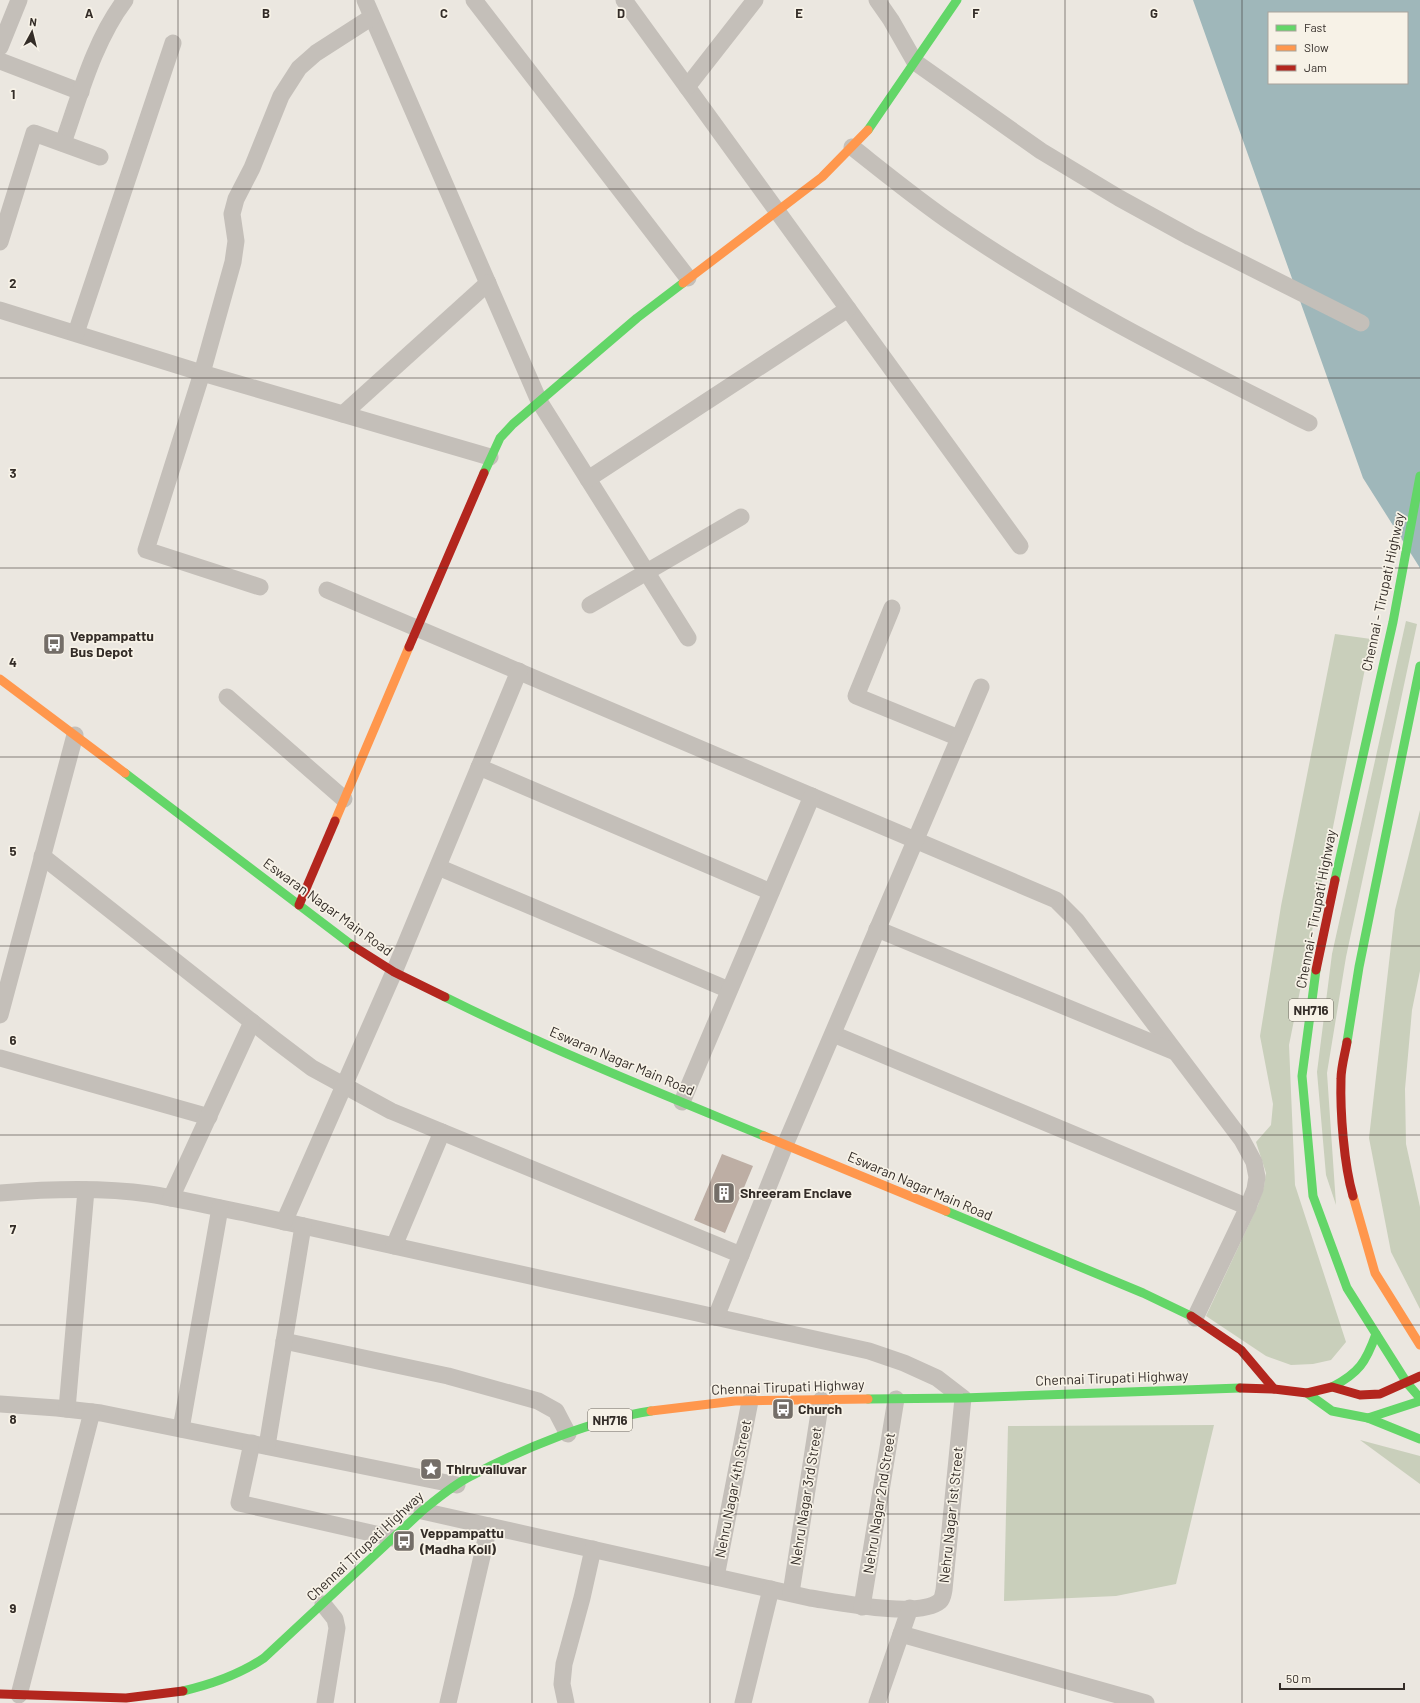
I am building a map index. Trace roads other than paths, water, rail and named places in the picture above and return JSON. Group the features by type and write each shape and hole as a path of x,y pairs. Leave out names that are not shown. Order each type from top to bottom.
{"main road":[{"path":"299,905 416,628 490,457 500,438 539,401 637,318 822,177 869,128 957,0"},
{"name":"Chennai - Tirupati Highway","path":"1420,476 1393,622 1318,960 1302,1076 1314,1196 1347,1288 1407,1383 1420,1399"},
{"name":"NH716","path":"1420,666 1359,967 1341,1078 1343,1124 1349,1183 1375,1273 1420,1346"},
{"name":"Eswaran Nagar Main Road","path":"0,679 349,943 394,972 484,1017 682,1102 1143,1293 1195,1318 1241,1350 1274,1389"},
{"path":"1306,1393 1332,1387 1351,1378 1367,1360 1376,1334"},
{"path":"1332,1387 1360,1395 1380,1394 1420,1376"},
{"name":"Chennai Tirupati Highway","path":"0,1694 85,1698 126,1698 175,1693 214,1684 245,1671 264,1658 422,1511 471,1476 568,1434 613,1419 652,1410 714,1403 750,1401 964,1398 1191,1388 1274,1389 1306,1393"},
{"path":"1306,1393 1332,1411 1368,1418 1420,1439"},
{"path":"1368,1418 1386,1413 1420,1399"}],"street":[{"path":"0,47 19,0"},
{"path":"63,143 81,92 107,30 125,0"},
{"path":"365,0 539,401 688,638"},
{"path":"474,0 688,278"},
{"path":"624,0 1020,546"},
{"path":"687,87 756,0"},
{"path":"877,0 891,20 914,62 1041,151 1119,198 1190,238 1361,323"},
{"path":"260,587 146,550 202,373 236,247 232,214 234,206 252,168 280,96 299,68 316,53 372,16"},
{"path":"76,333 173,43"},
{"path":"0,61 81,92"},
{"path":"0,242 34,133 100,157"},
{"path":"852,147 915,197 998,253 1158,347 1310,423"},
{"path":"343,414 488,283"},
{"path":"588,479 848,309"},
{"path":"0,310 202,373 490,457"},
{"path":"590,605 741,517"},
{"path":"327,590 1056,900 1077,921 1242,1140 1254,1162 1257,1178 1248,1207 1195,1318"},
{"path":"892,608 856,696 959,738"},
{"path":"284,1222 394,972 519,671"},
{"path":"716,1317 785,1145 981,687"},
{"path":"227,697 344,799"},
{"path":"0,1015 75,735"},
{"path":"480,767 771,892"},
{"path":"682,1102 812,796"},
{"path":"42,856 312,1068 344,1087 391,1111 741,1255"},
{"path":"438,867 729,990"},
{"path":"877,929 1176,1053"},
{"path":"171,1198 252,1022"},
{"path":"833,1034 1248,1207"},
{"path":"0,1058 209,1117"},
{"path":"394,1246 442,1132"},
{"path":"67,1409 86,1190"},
{"path":"0,1193 86,1190 120,1191 171,1198 220,1208 869,1351 904,1363 937,1378 964,1398"},
{"path":"181,1429 220,1208"},
{"path":"302,1226 284,1341 260,1444 239,1503 393,1538"},
{"path":"284,1341 448,1376 538,1401 556,1411 568,1434"},
{"name":"Nehru Nagar 1st Street","path":"422,1511 771,1589 862,1607 910,1608 935,1604 941,1600 944,1590 964,1398"},
{"name":"Nehru Nagar 2nd Street","path":"862,1607 896,1399"},
{"name":"Nehru Nagar 3rd Street","path":"791,1593 821,1400"},
{"name":"Nehru Nagar 4th Street","path":"716,1577 750,1401"},
{"path":"0,1404 92,1412 260,1444 457,1485"},
{"path":"20,1695 92,1412"},
{"path":"448,1703 489,1526"},
{"path":"568,1702 562,1684 564,1664 582,1598 593,1549"},
{"path":"743,1703 771,1589"},
{"path":"323,1604 335,1619 337,1628 324,1703"},
{"path":"877,1703 910,1608"},
{"path":"901,1634 1146,1703"}],"water":[{"path":"1193,0 1420,0 1420,568 1363,478"}],"place":[{"name":"Veppampattu Bus Depot","path":"54,644"},
{"name":"Shreeram Enclave","path":"724,1193"},
{"name":"Church","path":"783,1409"},
{"name":"Thiruvalluvar","path":"431,1469"},
{"name":"Veppampattu (Madha Koil)","path":"404,1541"}]}
